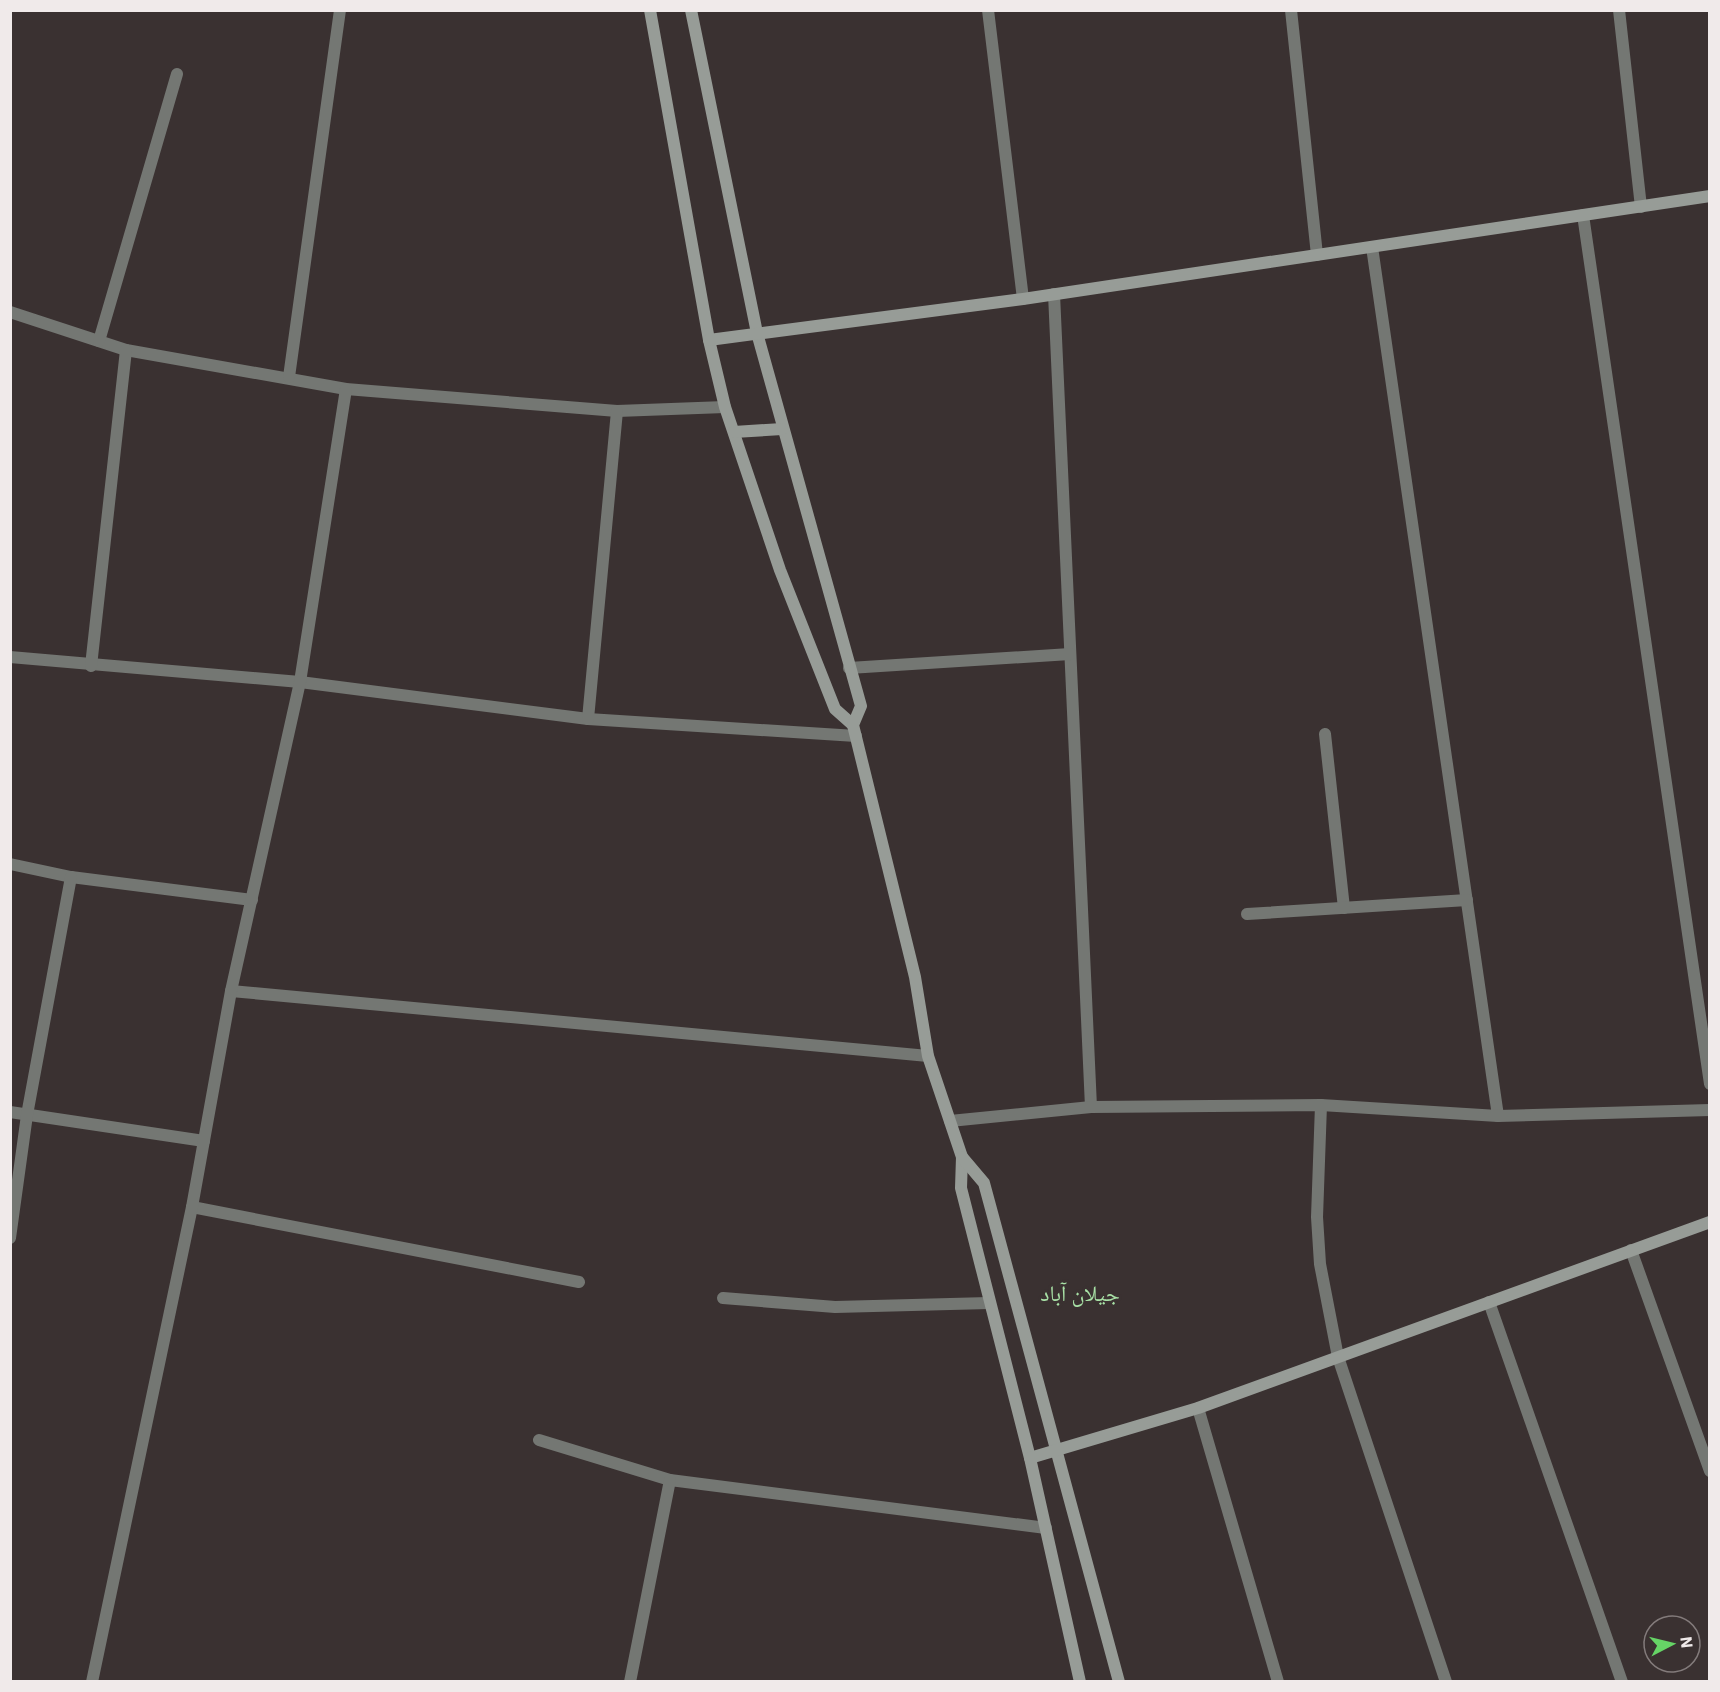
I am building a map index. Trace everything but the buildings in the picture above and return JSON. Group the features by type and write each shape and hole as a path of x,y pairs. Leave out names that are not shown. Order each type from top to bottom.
{"street":[{"path":"289,376 340,10"},
{"path":"650,10 709,340 724,407 780,570 835,709 855,731"},
{"path":"691,10 757,333 861,706 855,731 915,977 928,1056 962,1157 961,1188 1030,1458 1080,1682"},
{"path":"988,10 1023,299"},
{"path":"1291,10 1317,255"},
{"path":"1619,10 1641,207"},
{"path":"99,341 177,74"},
{"path":"709,340 1023,299 1710,196"},
{"path":"1583,215 1710,1084"},
{"path":"1372,247 1498,1116"},
{"path":"1054,294 1091,1107"},
{"path":"10,312 126,350 289,376 346,388 617,411 724,407"},
{"path":"92,666 126,350"},
{"path":"92,1682 192,1207 231,991 300,682 346,388"},
{"path":"588,719 617,411"},
{"path":"734,432 782,429"},
{"path":"849,668 1070,654"},
{"path":"10,657 92,666 300,682 588,719 855,731"},
{"path":"1325,734 1344,908"},
{"path":"10,864 71,878 252,900"},
{"path":"10,1238 27,1115 71,878"},
{"path":"1247,914 1467,900"},
{"path":"231,991 928,1056"},
{"path":"1321,1105 1317,1229 1320,1264 1338,1357 1446,1682"},
{"path":"950,1121 1091,1107 1321,1105 1498,1116 1710,1110"},
{"path":"10,1112 204,1141"},
{"path":"962,1157 984,1183 1059,1450 1119,1682"},
{"path":"192,1207 579,1281"},
{"path":"1030,1458 1198,1408 1710,1222"},
{"path":"1632,1250 1710,1471"},
{"path":"723,1298 835,1307 989,1303"},
{"path":"1489,1302 1622,1682"},
{"path":"1198,1408 1278,1682"},
{"path":"539,1440 670,1480 1046,1528"},
{"path":"630,1682 670,1480"}],"district":[{"name":"جیلان آباد","path":"1080,1293"}]}
